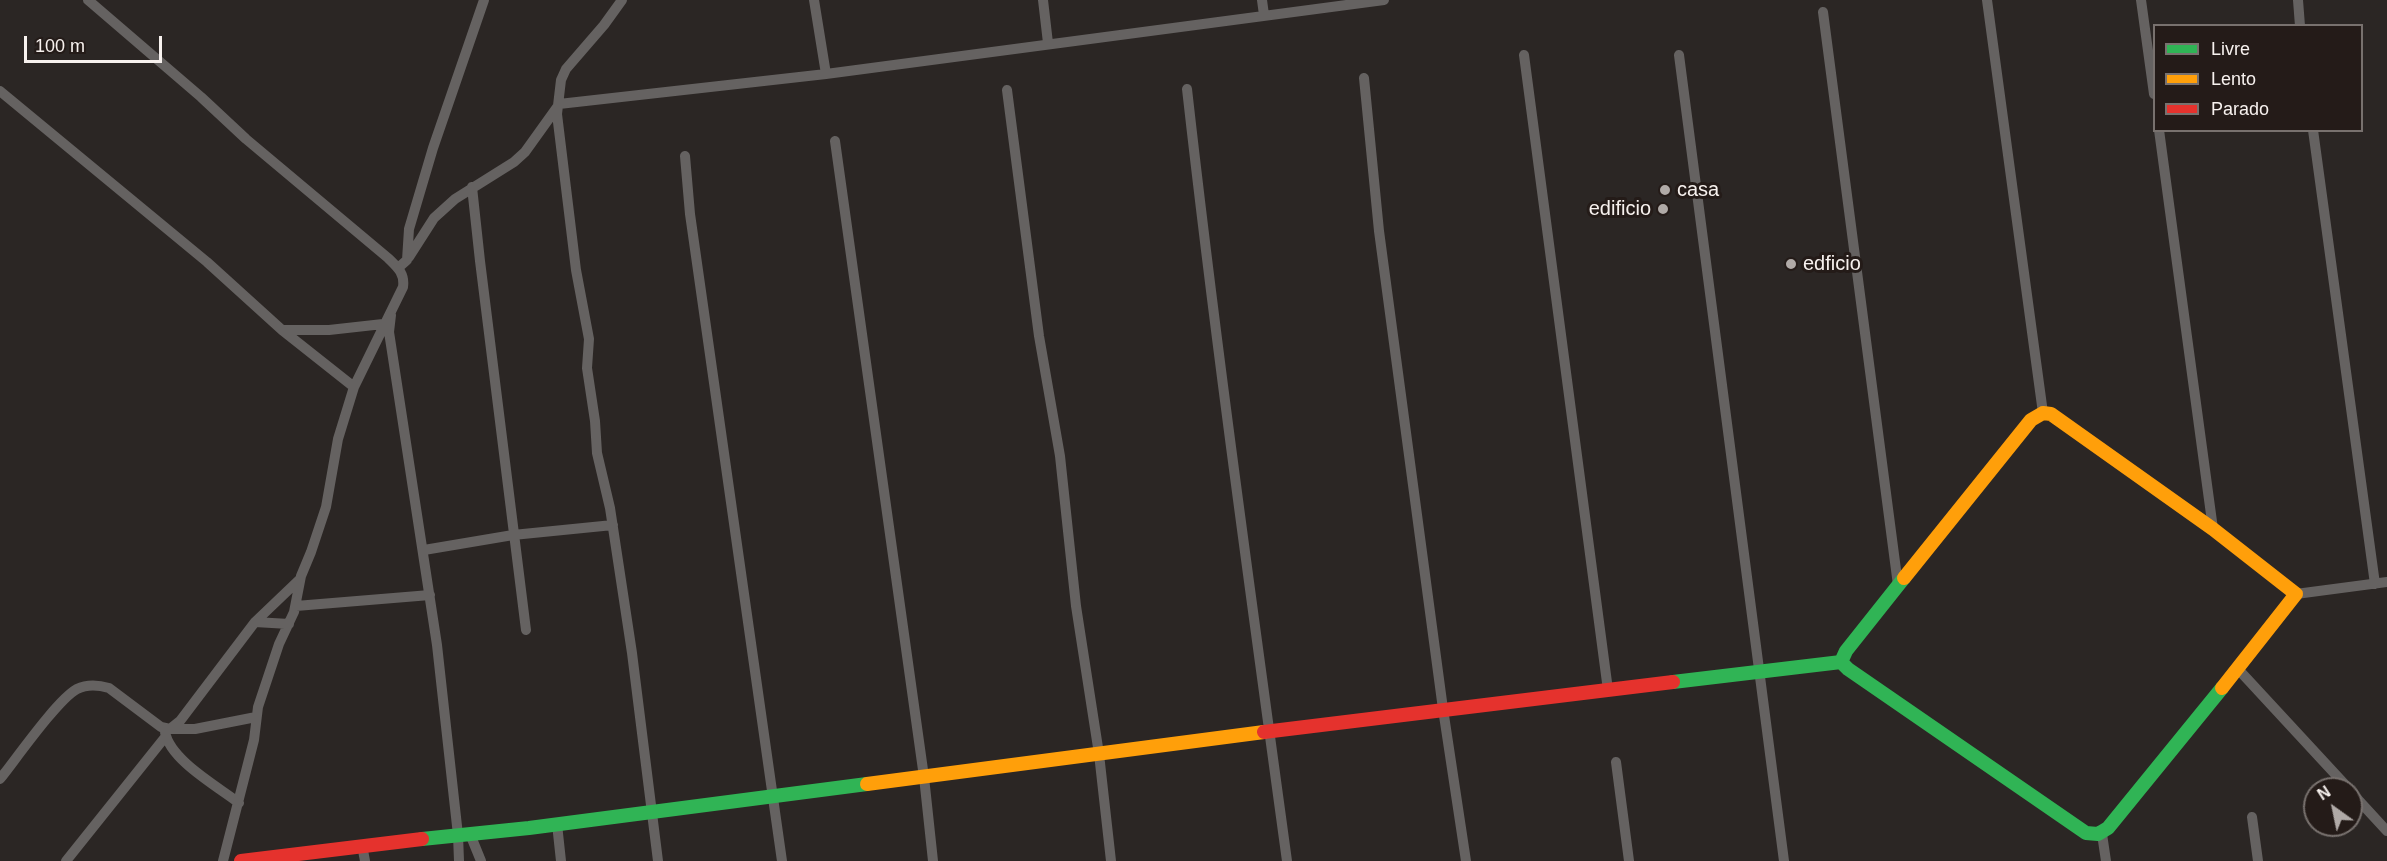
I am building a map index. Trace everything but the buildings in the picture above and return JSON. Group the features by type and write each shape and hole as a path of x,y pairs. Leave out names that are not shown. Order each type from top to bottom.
{"street":[{"path":"88,0 201,97 246,139 399,268 404,282 392,312 389,332 408,463 424,550 464,835 459,861"},
{"path":"407,260 409,229 433,148 484,0"},
{"path":"622,0 566,69 561,80 558,131 576,270 589,339 587,368 596,421 597,453 612,525 632,653 658,861"},
{"path":"814,0 826,74"},
{"path":"1043,0 1048,43"},
{"path":"1262,0 1264,15"},
{"path":"399,268 407,260 434,218 455,199 514,162 525,152 558,105 826,74 1384,0"},
{"path":"1987,0 2043,413"},
{"path":"2141,0 2153,87"},
{"path":"2298,0 2300,24"},
{"path":"1823,12 1898,585"},
{"path":"1524,55 1608,690"},
{"path":"1679,55 1784,861"},
{"path":"1364,78 1379,231 1443,709 1466,861"},
{"path":"1187,89 1240,527 1258,640 1287,861"},
{"path":"0,90 207,262 282,330 354,387"},
{"path":"1007,90 1027,257 1060,456 1076,606 1099,754 1111,861"},
{"path":"2159,132 2213,529"},
{"path":"2313,132 2375,584"},
{"path":"835,141 924,777 933,861"},
{"path":"685,156 690,214 775,796 782,861"},
{"path":"472,187 526,630"},
{"path":"223,861 254,740 256,717 279,644 296,606 300,579 326,507 334,452 354,387 383,324 392,312"},
{"path":"282,330 329,330 383,324"},
{"path":"1841,662 1846,651 2031,420 2043,413 2051,414 2213,529 2288,585 2296,594"},
{"path":"424,550 513,535 612,525"},
{"path":"66,861 167,731 187,713 255,622 300,579"},
{"path":"2106,861 2102,834 2238,669 2296,594 2387,582"},
{"path":"296,606 429,595"},
{"path":"255,622 289,624"},
{"path":"241,861 652,812 1443,709 1841,662"},
{"path":"1841,662 2086,833 2102,834"},
{"path":"2238,669 2338,777"},
{"path":"0,779 61,703 79,688 93,685 109,688 167,731 195,729 256,717"},
{"path":"167,731 170,746 180,758 238,803"},
{"path":"1616,762 1629,861"},
{"path":"2363,804 2387,831"},
{"path":"2252,817 2258,861"},
{"path":"557,824 561,861"},
{"path":"464,835 482,861"},
{"path":"362,845 365,861"}],"traffic: fast":[{"path":"1904,578 1846,651 1841,662 2086,833 2098,834 2108,828 2222,688"},
{"path":"1673,682 1841,662"},
{"path":"422,839 529,828 867,784"}],"traffic: slow":[{"path":"2043,413 2051,414 2213,529 2296,594 2222,688"},
{"path":"1904,578 2031,420 2043,413"},
{"path":"867,784 1264,732"}],"traffic: jam":[{"path":"1264,732 1673,682"},
{"path":"241,861 422,839"}],"place":[{"name":"casa","path":"1665,190"},
{"name":"edificio","path":"1663,209"},
{"name":"edficio","path":"1791,264"}]}
